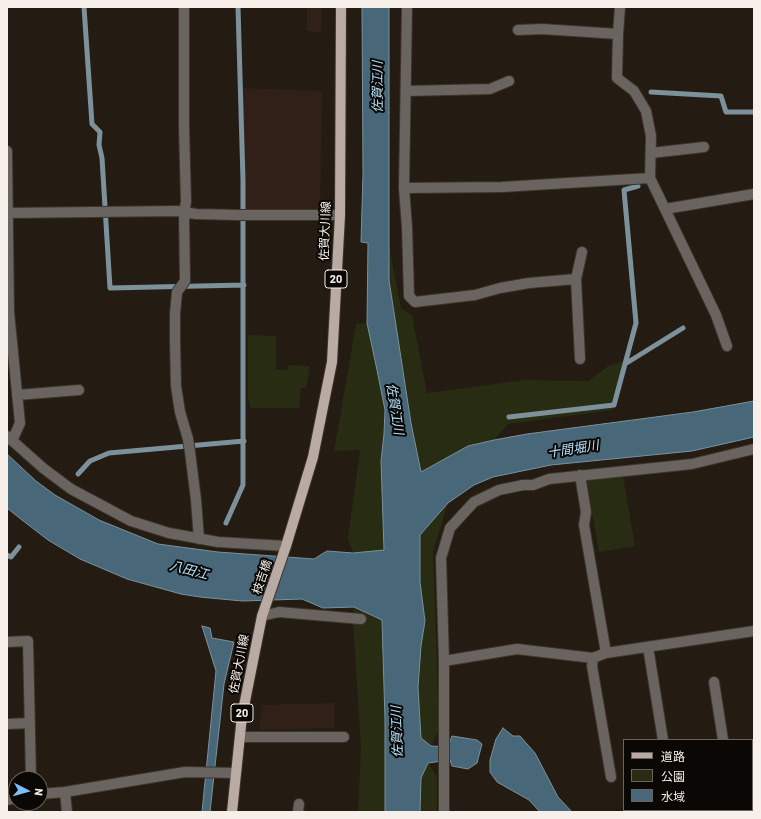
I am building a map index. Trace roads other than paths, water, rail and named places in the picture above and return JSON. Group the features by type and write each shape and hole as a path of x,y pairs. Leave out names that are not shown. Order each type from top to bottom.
{"main road":[{"name":"佐賀大川線","path":"286,546 313,457 332,362 340,215 341,7"},
{"name":"枝吉橋","path":"262,616 286,546"},
{"name":"佐賀大川線","path":"232,812 242,716 262,616"}],"street":[{"path":"184,7 184,127 186,202 184,212 185,282 177,292 175,314 176,386 180,412 188,439 190,452 199,539"},
{"path":"407,7 404,188 409,296 415,302 474,295 500,288 529,283 576,279"},
{"path":"620,7 617,78 634,91 646,111 651,136 650,178 716,315 727,346"},
{"path":"518,30 542,29 618,34"},
{"path":"406,91 490,89 509,81"},
{"path":"651,153 704,147"},
{"path":"7,151 8,312 20,423 10,438 43,468 71,489 131,521 169,533 199,539 218,542 286,546"},
{"path":"404,188 502,187 650,178"},
{"path":"665,209 754,194"},
{"path":"8,213 177,211 196,214 340,215"},
{"path":"580,359 576,279 582,252"},
{"path":"17,395 79,390"},
{"path":"444,812 444,661 440,558 450,528 474,502 499,490 523,485 533,485 549,478 692,464 754,449"},
{"path":"580,475 586,512 584,525 606,654"},
{"path":"262,616 279,612 361,619"},
{"path":"444,661 517,649 593,658 606,654 754,631"},
{"path":"7,642 28,641 31,771"},
{"path":"648,647 663,739"},
{"path":"593,658 592,666 610,777"},
{"path":"714,682 723,739"},
{"path":"7,724 30,723"},
{"path":"240,737 344,737"},
{"path":"48,793 65,792 185,772 236,773"},
{"path":"65,792 67,812"}],"water":[{"path":"362,7 389,7 389,280 411,423 421,472 468,446 494,440 527,434 693,412 754,401 754,437 692,451 551,465 493,477 474,485 448,503 420,535 420,582 425,621 421,646 418,687 421,738 431,746 448,747 452,736 477,740 482,744 477,763 468,769 452,766 450,760 428,763 421,778 420,812 385,812 385,720 382,620 354,607 323,608 302,599 242,601 200,597 181,594 127,579 80,559 48,540 7,508 7,454 36,481 55,495 99,520 158,544 218,552 314,559 327,551 353,553 384,550 381,461 385,410 367,323 368,243 361,242 363,174"},
{"path":"202,626 210,628 212,638 234,642 224,684 210,812 202,812 216,671"},
{"path":"503,728 513,736 520,736 535,753 558,797 572,812 540,812 529,800 497,782 490,772 490,760 496,739"}],"waterway":[{"path":"84,7 92,124 100,132 99,145 102,158 110,288 244,285"},
{"path":"226,523 243,485 243,180 238,7"},
{"path":"651,92 721,96 726,112 754,112"},
{"path":"509,417 614,405 636,323 624,190 638,186"},
{"path":"625,364 683,328"},
{"path":"78,474 90,461 109,453 244,441"},
{"path":"7,555 11,557 19,547"}],"water label":[{"name":"佐賀江川","path":"378,87"},
{"name":"佐賀江川","path":"395,409"},
{"name":"十間堀川","path":"573,449"},
{"name":"八田江","path":"189,570"},
{"name":"佐賀江川","path":"397,732"}]}
